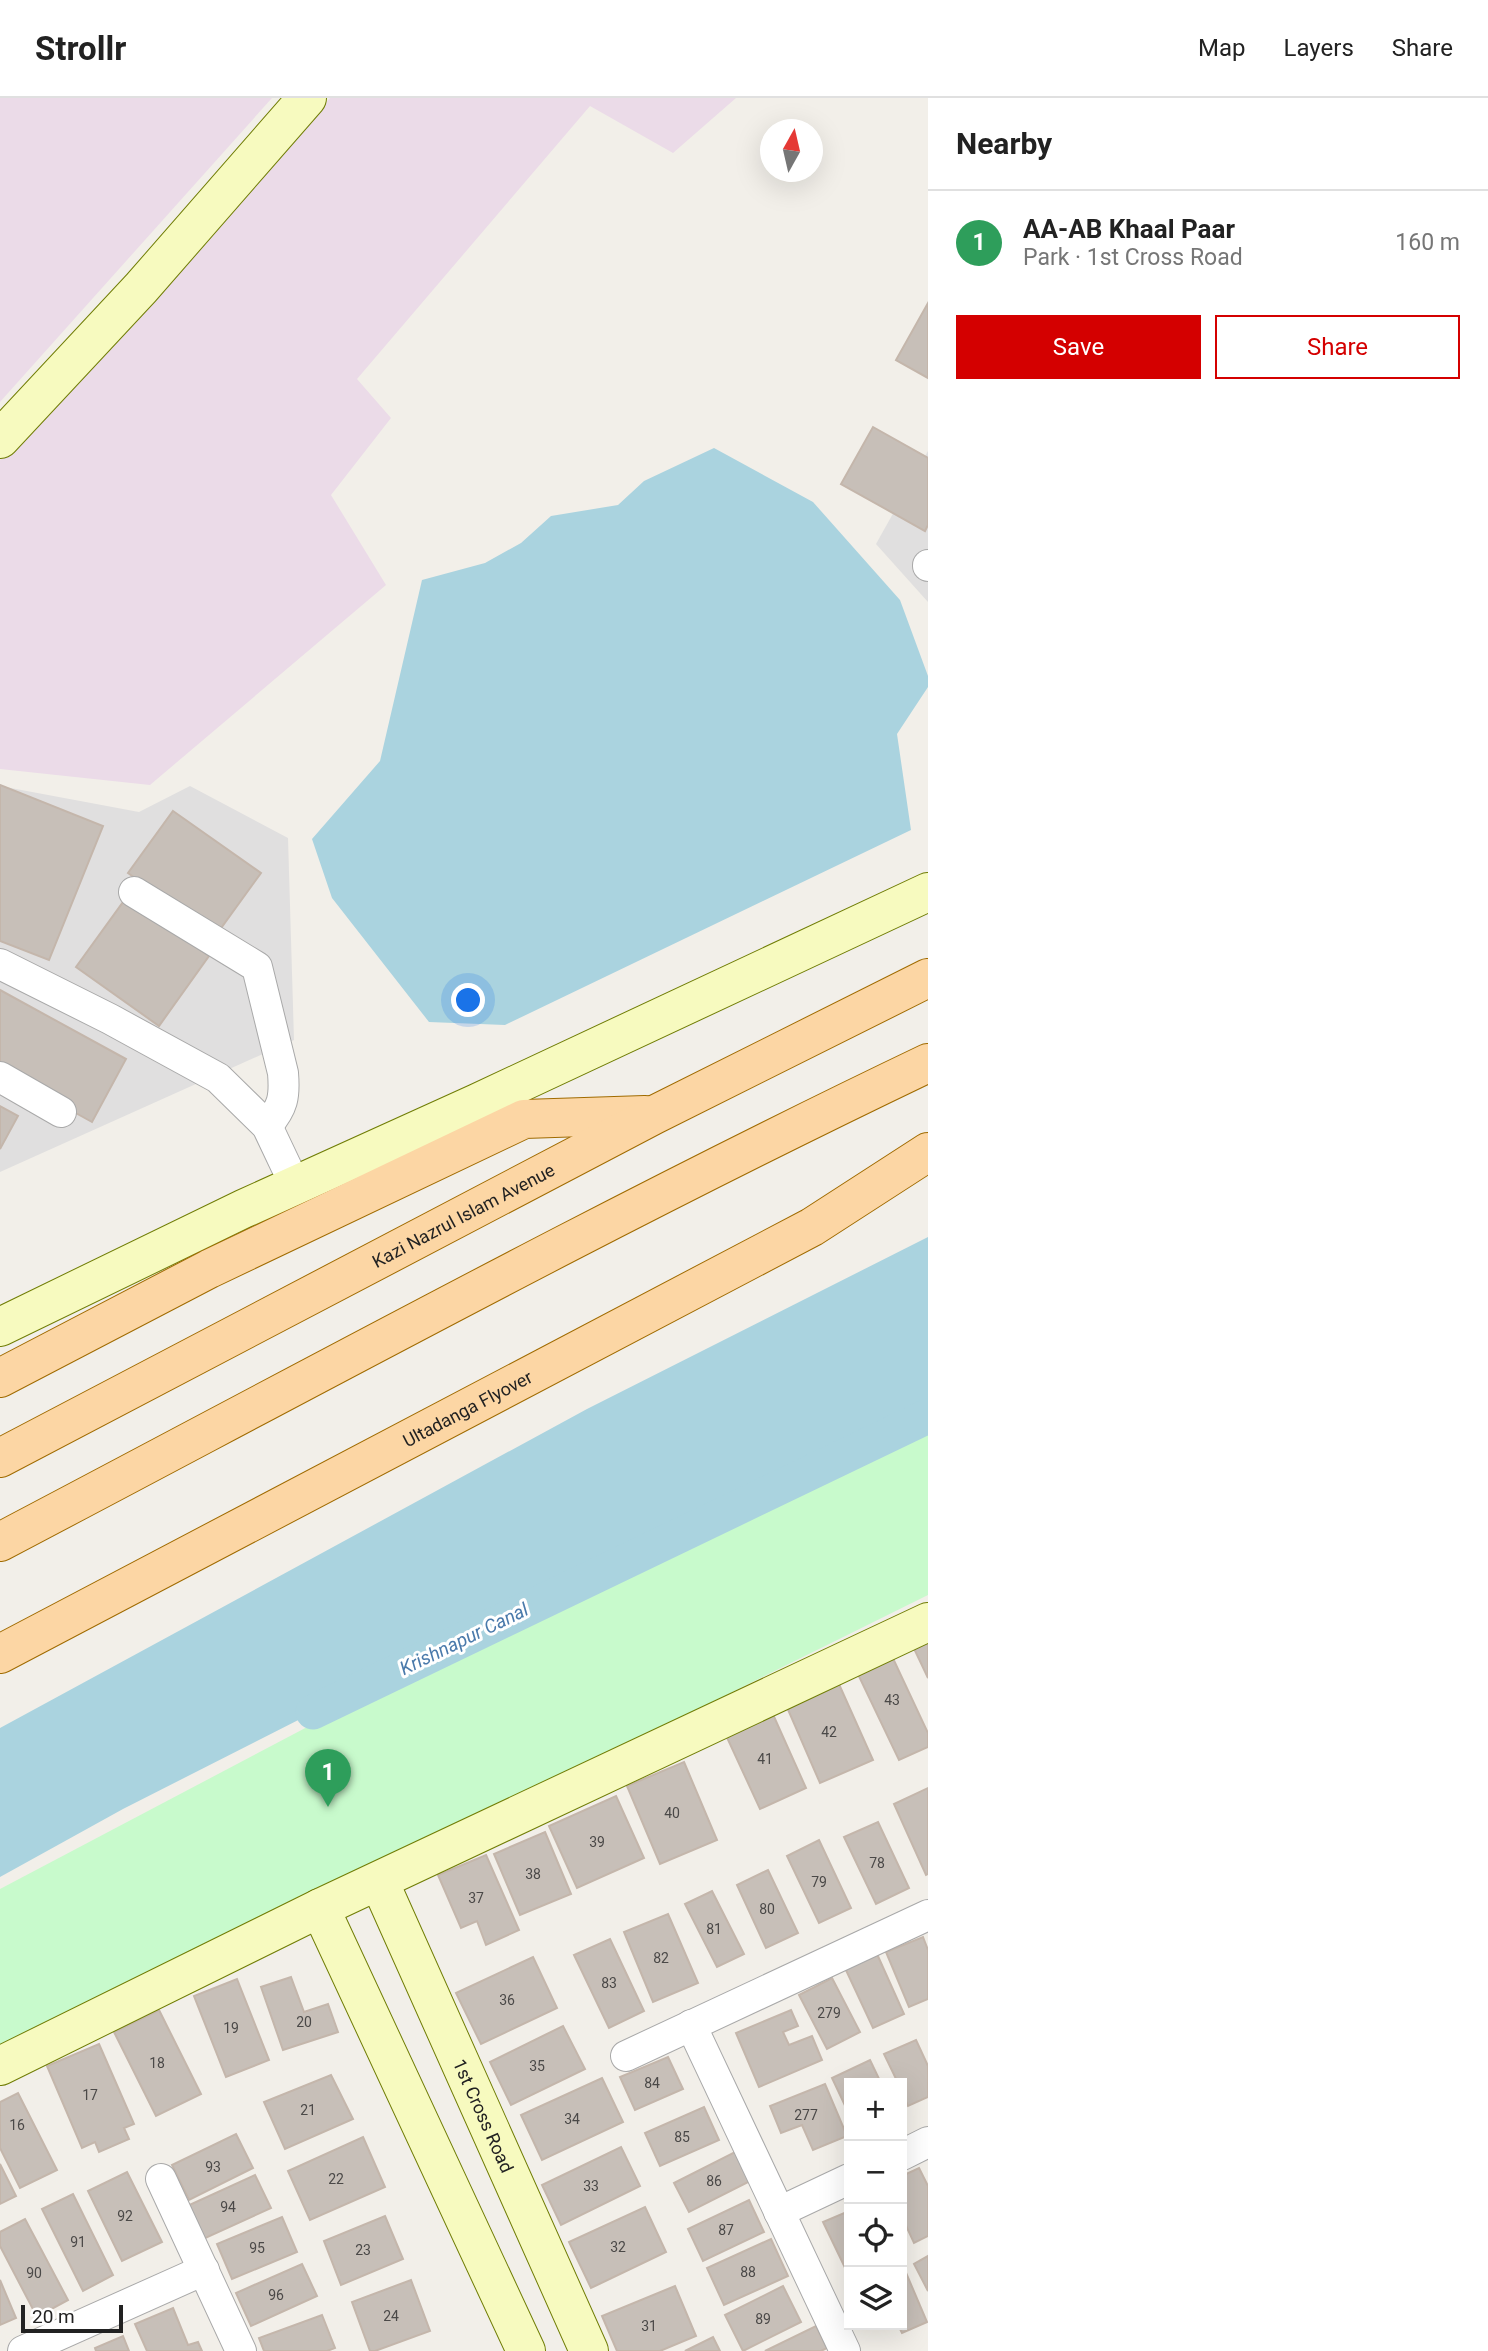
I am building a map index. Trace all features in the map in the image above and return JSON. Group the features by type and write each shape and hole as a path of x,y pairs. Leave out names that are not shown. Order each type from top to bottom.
{"main road":[{"name":"Kazi Nazrul Islam Avenue","path":"0,1458 654,1115 928,978"},
{"path":"0,1542 799,1124 928,1063"},
{"path":"0,1378 209,1269 524,1119 654,1115"},
{"name":"Ultadanga Flyover","path":"0,1654 813,1227 928,1152"}],"street":[{"path":"0,439 141,288 306,98"},
{"path":"134,892 257,967 285,1091 280,1111 268,1126"},
{"path":"0,1327 295,1185 928,892"},
{"path":"0,964 110,1019 218,1078 268,1126 295,1185"},
{"path":"0,1077 61,1112"},
{"path":"0,2066 320,1908 928,1622"},
{"name":"1st Cross Road","path":"379,1881 583,2349"},
{"path":"320,1908 526,2351"},
{"path":"626,2056 928,1915"},
{"path":"691,2025 845,2351"},
{"path":"907,2152 928,2142"},
{"path":"161,2179 241,2351"},
{"path":"779,2212 844,2181"},
{"path":"23,2351 204,2270"}],"shaded area":[{"path":"0,98 272,98 0,402"},
{"path":"330,98 736,98 673,153 590,106 357,379 391,418 331,495 386,585 150,785 0,769 0,460 159,289"},
{"path":"928,451 928,602 876,544"},
{"path":"0,786 139,812 190,786 288,838 294,1040 0,1172"}],"green space":[{"path":"928,1423 928,1595 0,2055 0,1889 311,1725"}],"water":[{"path":"714,448 813,502 900,600 928,676 928,687 897,734 911,830 505,1025 429,1022 332,898 312,839 380,761 422,580 485,563 521,543 551,516 618,505 644,481"},
{"path":"928,1237 928,1409 706,1513 123,1809 0,1877 0,1728 587,1409"}],"building":[{"path":"928,303 928,378 896,360"},
{"path":"873,427 928,458 928,525 925,531 841,484"},
{"path":"0,785 103,826 49,960 0,941"},
{"path":"173,811 261,873 216,935 128,873"},
{"path":"126,898 209,956 159,1026 76,967"},
{"path":"0,990 126,1059 92,1122 0,1071"},
{"path":"0,1106 18,1116 0,1149"},
{"path":"928,1629 928,1678 909,1638"},
{"path":"890,1652 928,1733 928,1747 899,1760 855,1668"},
{"path":"838,1682 873,1760 820,1783 786,1705"},
{"path":"771,1710 806,1788 760,1809 724,1731"},
{"path":"684,1762 717,1840 660,1864 627,1786"},
{"path":"928,1788 928,1874 926,1875 894,1804"},
{"path":"616,1796 644,1858 577,1888 549,1826"},
{"path":"878,1822 909,1888 876,1904 844,1837"},
{"path":"545,1832 571,1894 520,1915 494,1854"},
{"path":"819,1840 851,1908 819,1923 787,1856"},
{"path":"486,1855 519,1930 486,1945 477,1921 461,1928 438,1875"},
{"path":"768,1870 798,1933 766,1948 737,1885"},
{"path":"712,1891 744,1954 717,1967 685,1904"},
{"path":"668,1914 698,1983 653,2002 624,1932"},
{"path":"923,1937 928,1950 928,1999 909,2007 886,1952"},
{"path":"610,1939 644,2011 609,2028 574,1955"},
{"path":"877,1954 904,2014 873,2028 845,1968"},
{"path":"533,1957 557,2008 481,2044 456,1993"},
{"path":"291,1977 304,2012 328,2004 338,2032 283,2050 261,1987"},
{"path":"832,1978 860,2032 827,2049 799,1995"},
{"path":"237,1979 269,2060 226,2077 194,1996"},
{"path":"159,2010 201,2094 156,2116 114,2032"},
{"path":"791,2010 798,2026 783,2032 789,2045 812,2036 822,2060 759,2087 736,2033"},
{"path":"563,2026 585,2069 511,2105 490,2062"},
{"path":"916,2040 928,2066 928,2097 908,2106 907,2078 896,2078 884,2054"},
{"path":"99,2044 134,2124 124,2128 129,2139 99,2152 95,2142 82,2148 47,2066"},
{"path":"668,2057 683,2089 635,2110 620,2077"},
{"path":"870,2060 879,2078 844,2078 844,2103 832,2078"},
{"path":"331,2075 353,2119 285,2149 264,2102"},
{"path":"602,2078 623,2122 542,2160 521,2115"},
{"path":"825,2084 844,2129 844,2137 813,2150 802,2125 781,2133 770,2106"},
{"path":"18,2093 57,2170 20,2188 0,2148 0,2102"},
{"path":"704,2107 719,2140 660,2166 645,2133"},
{"path":"236,2134 253,2168 189,2200 172,2165"},
{"path":"363,2137 385,2187 310,2220 288,2171"},
{"path":"621,2147 640,2186 561,2225 542,2185"},
{"path":"739,2150 754,2179 689,2212 674,2183"},
{"path":"0,2164 16,2196 0,2204"},
{"path":"919,2168 928,2186 928,2236 914,2243 907,2228 907,2174"},
{"path":"127,2172 162,2242 122,2261 88,2191"},
{"path":"255,2175 271,2208 201,2240 185,2207"},
{"path":"73,2194 113,2275 83,2291 42,2209"},
{"path":"749,2200 764,2232 703,2261 688,2229"},
{"path":"645,2207 666,2252 591,2288 569,2242"},
{"path":"844,2213 844,2266 823,2222"},
{"path":"385,2216 403,2259 341,2285 324,2241"},
{"path":"282,2217 297,2252 232,2279 217,2244"},
{"path":"25,2219 68,2300 37,2317 0,2246 0,2232"},
{"path":"771,2239 788,2276 724,2305 707,2268"},
{"path":"928,2256 928,2291 914,2264"},
{"path":"302,2264 317,2296 251,2326 236,2293"},
{"path":"907,2275 927,2322 902,2333 900,2330 907,2330"},
{"path":"0,2280 16,2318 0,2325"},
{"path":"411,2280 430,2331 370,2351 352,2302"},
{"path":"675,2286 696,2336 660,2351 617,2351 602,2316"},
{"path":"783,2286 801,2322 743,2351 725,2315"},
{"path":"173,2308 188,2345 198,2342 202,2351 147,2351 135,2324"},
{"path":"322,2315 335,2348 327,2351 264,2351 259,2338"},
{"path":"816,2326 827,2348 821,2351 765,2351"},
{"path":"123,2336 129,2351 96,2351 95,2348"},
{"path":"713,2337 720,2351 685,2351"}],"waterway":[{"name":"Krishnapur Canal","path":"313,1712 928,1416"}],"place":[{"name":"AA-AB Khaal Paar","path":"328,1807"}]}
